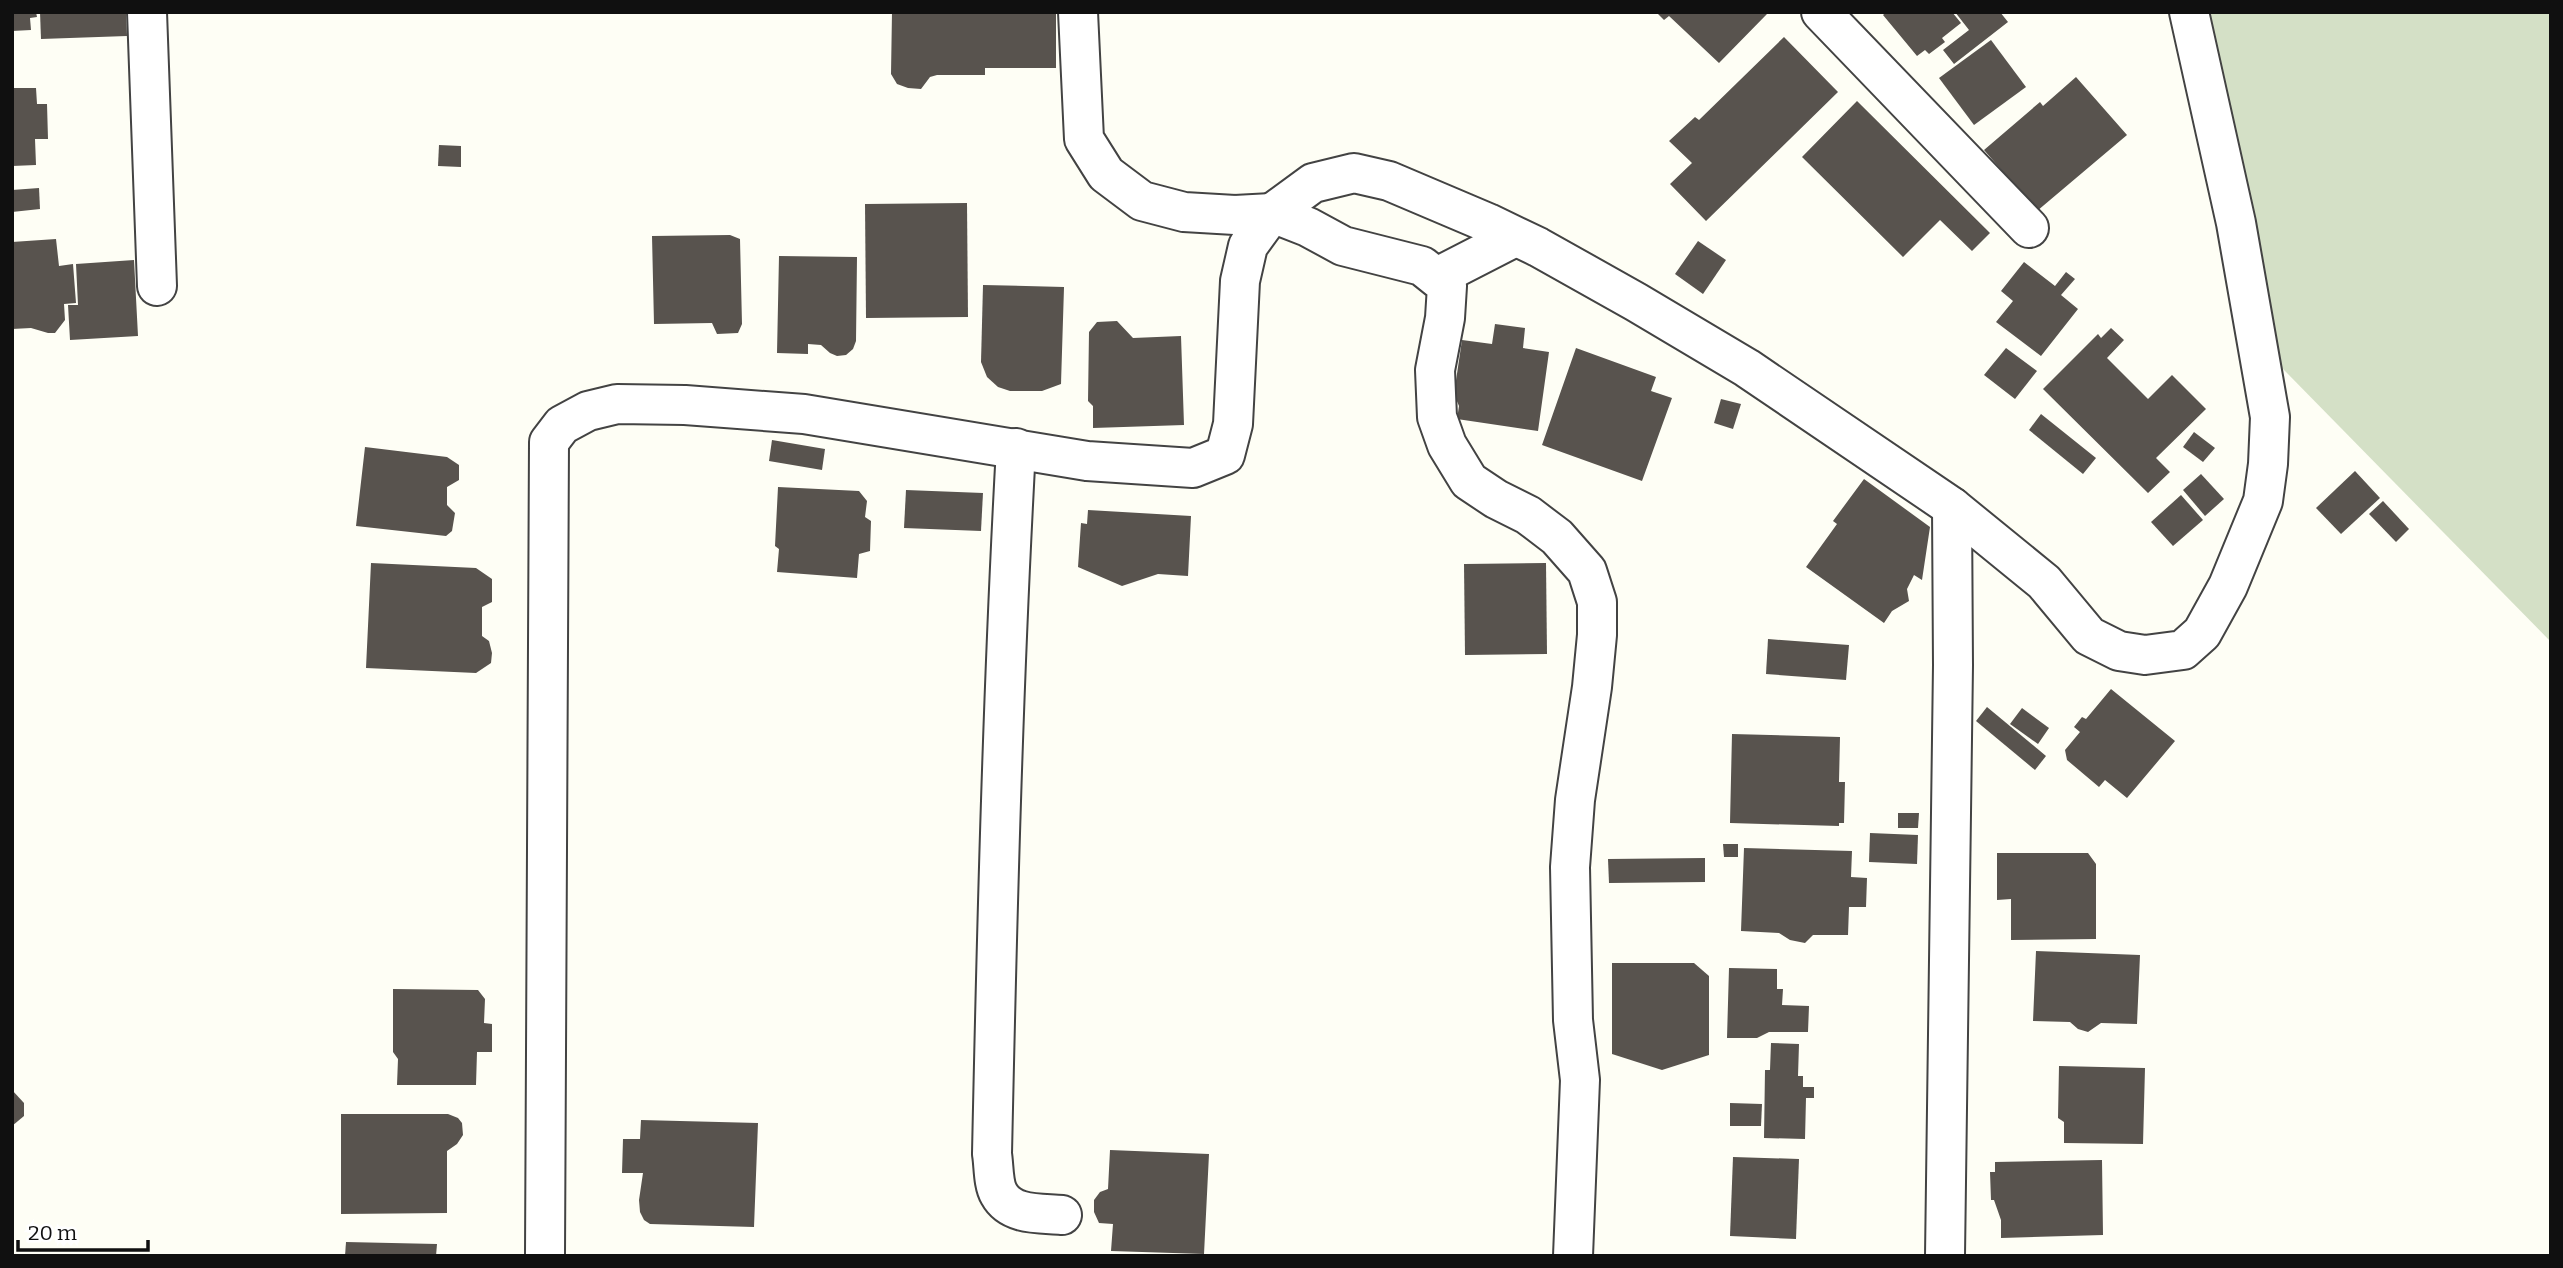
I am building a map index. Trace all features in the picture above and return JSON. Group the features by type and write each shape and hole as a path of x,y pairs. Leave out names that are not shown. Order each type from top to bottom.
{"street":[{"path":"147,12 157,286"},
{"path":"1078,12 1084,139 1106,174 1142,201 1184,212 1235,215 1272,213 1308,227 1343,246 1422,266 1437,277 1447,286 1445,318 1435,370 1437,416 1447,445 1469,481 1496,499 1528,515 1557,537 1587,571 1597,602 1597,635 1575,800 1570,867 1573,1020 1580,1080 1573,1256"},
{"path":"1821,12 2029,228"},
{"path":"545,1256 549,442 562,425 588,411 617,404 685,405 804,414 1087,461 1193,468 1225,455 1233,424 1240,281 1248,246 1272,213 1313,183 1354,173 1389,181 1538,247 1747,368 1952,507 2044,582 2089,636 2119,650 2146,655 2183,650 2202,633 2228,586 2263,500 2270,416 2236,223 2189,12"},
{"path":"1437,277 1515,237"},
{"path":"1016,448 1006,619 992,1154 998,1193 1010,1207 1025,1212 1062,1215"},
{"path":"1945,1256 1953,665 1952,507"}],"green space":[{"path":"2210,12 2551,12 2551,642 2282,368"}],"building":[{"path":"12,12 36,12 37,17 30,18 31,30 12,31"},
{"path":"40,12 126,12 127,36 41,39"},
{"path":"892,12 1056,12 1056,68 985,68 985,75 937,75 930,77 921,89 908,88 897,84 891,74"},
{"path":"1656,12 1767,14 1719,63 1669,16 1664,20"},
{"path":"1886,12 1952,12 1961,23 1942,38 1945,42 1929,54 1925,50 1917,56 1883,15"},
{"path":"1955,12 2000,12 2008,22 1954,64 1943,50 1969,30"},
{"path":"1784,37 1838,92 1706,221 1670,184 1692,163 1669,141 1695,117 1699,120"},
{"path":"1991,40 2026,87 1974,125 1939,78"},
{"path":"2076,77 2127,135 2037,211 1984,150 2040,102 2043,106"},
{"path":"12,88 36,88 37,104 47,104 48,139 35,139 36,165 12,166"},
{"path":"1857,101 1990,233 1972,251 1940,220 1903,257 1802,157"},
{"path":"439,145 461,146 461,167 438,166"},
{"path":"39,188 40,209 12,212 12,190"},
{"path":"967,203 968,317 866,318 865,204"},
{"path":"730,235 740,239 742,324 738,333 717,334 712,323 654,324 652,236"},
{"path":"56,239 59,266 73,264 76,303 64,304 65,320 55,333 31,328 12,329 12,242"},
{"path":"1698,241 1726,260 1703,294 1675,274"},
{"path":"779,256 857,257 856,341 853,349 846,355 837,356 821,345 808,344 808,354 777,353"},
{"path":"134,260 138,336 70,340 68,305 78,305 76,264"},
{"path":"2024,262 2055,286 2066,272 2075,279 2061,295 2078,309 2041,356 1996,322 2013,301 2001,291"},
{"path":"983,285 1064,287 1061,384 1042,391 1010,391 998,387 987,377 981,362"},
{"path":"1117,321 1133,338 1181,336 1184,425 1093,428 1093,406 1088,401 1089,332 1097,322"},
{"path":"1495,324 1525,328 1523,348 1549,352 1538,431 1457,419 1459,406 1454,394 1462,340 1492,344"},
{"path":"2111,328 2124,340 2107,358 2148,399 2172,375 2206,409 2156,458 2170,472 2148,493 2043,389 2098,334 2101,338"},
{"path":"1576,348 1656,377 1651,391 1672,398 1642,481 1542,445"},
{"path":"2006,348 2037,371 2015,399 1984,375"},
{"path":"1721,399 1741,404 1733,429 1714,423"},
{"path":"2041,414 2096,458 2083,474 2029,430"},
{"path":"2194,432 2215,448 2203,462 2183,447"},
{"path":"772,440 825,449 822,470 769,461"},
{"path":"365,447 447,457 459,465 459,480 447,487 447,505 455,513 452,531 446,536 356,526"},
{"path":"2355,471 2380,498 2341,534 2316,508"},
{"path":"2201,474 2224,499 2205,516 2183,490"},
{"path":"1864,479 1930,527 1922,580 1914,575 1907,589 1909,601 1892,611 1884,623 1806,567 1837,524 1833,521"},
{"path":"778,487 859,491 867,501 865,517 871,521 870,551 859,554 857,578 777,572 779,549 775,546"},
{"path":"906,490 983,493 981,531 904,528"},
{"path":"2181,495 2203,520 2173,546 2151,522"},
{"path":"2383,501 2409,529 2396,542 2369,514"},
{"path":"1088,510 1191,516 1188,576 1158,574 1122,586 1078,567 1081,523 1087,524"},
{"path":"371,563 476,568 492,579 492,602 482,607 482,636 489,641 491,663 476,673 366,668"},
{"path":"1546,563 1547,654 1465,655 1464,564"},
{"path":"1768,639 1849,645 1846,680 1766,674"},
{"path":"2111,689 2175,741 2127,798 2105,780 2099,787 2067,760 2065,750 2080,732 2074,727 2082,717 2086,719"},
{"path":"1987,707 2046,756 2035,770 1976,721"},
{"path":"2022,708 2049,728 2038,744 2010,724"},
{"path":"1732,734 1840,737 1839,782 1845,782 1844,823 1839,823 1839,826 1730,823"},
{"path":"1898,813 1919,813 1918,828 1898,828"},
{"path":"1870,833 1918,835 1917,864 1869,862"},
{"path":"1723,844 1738,844 1738,857 1724,857"},
{"path":"1744,848 1852,851 1851,877 1867,878 1866,907 1849,907 1848,935 1813,935 1805,943 1790,940 1779,933 1741,931"},
{"path":"1997,853 2088,853 2096,864 2096,939 2011,940 2011,899 1997,900"},
{"path":"1705,858 1705,882 1609,883 1608,859"},
{"path":"2036,951 2140,955 2137,1024 2101,1023 2088,1032 2078,1029 2070,1022 2033,1021"},
{"path":"1612,963 1694,963 1709,976 1709,1055 1662,1070 1612,1054"},
{"path":"1729,968 1777,969 1777,989 1783,989 1782,1005 1809,1006 1808,1032 1769,1032 1757,1038 1727,1038"},
{"path":"393,989 478,990 485,999 484,1023 492,1024 492,1052 477,1052 476,1085 397,1085 398,1059 393,1052"},
{"path":"1771,1043 1799,1044 1798,1076 1803,1076 1803,1087 1814,1087 1814,1098 1806,1098 1805,1139 1764,1138 1765,1070 1770,1070"},
{"path":"2059,1066 2145,1068 2143,1144 2064,1143 2064,1122 2058,1118"},
{"path":"12,1090 24,1103 24,1116 12,1126"},
{"path":"1730,1103 1762,1104 1761,1126 1730,1126"},
{"path":"341,1114 448,1114 458,1118 462,1123 463,1135 457,1144 447,1151 447,1213 341,1214"},
{"path":"641,1120 758,1123 754,1227 650,1224 644,1220 639,1200 643,1173 622,1173 623,1139 640,1139"},
{"path":"1110,1150 1209,1154 1204,1254 1111,1251 1113,1224 1099,1223 1094,1212 1094,1200 1100,1192 1108,1189"},
{"path":"1733,1157 1799,1159 1796,1239 1730,1236"},
{"path":"2102,1160 2103,1235 2001,1238 2001,1220 1994,1200 1991,1200 1990,1172 1995,1172 1995,1162"},
{"path":"346,1242 437,1244 436,1256 345,1256"}]}
